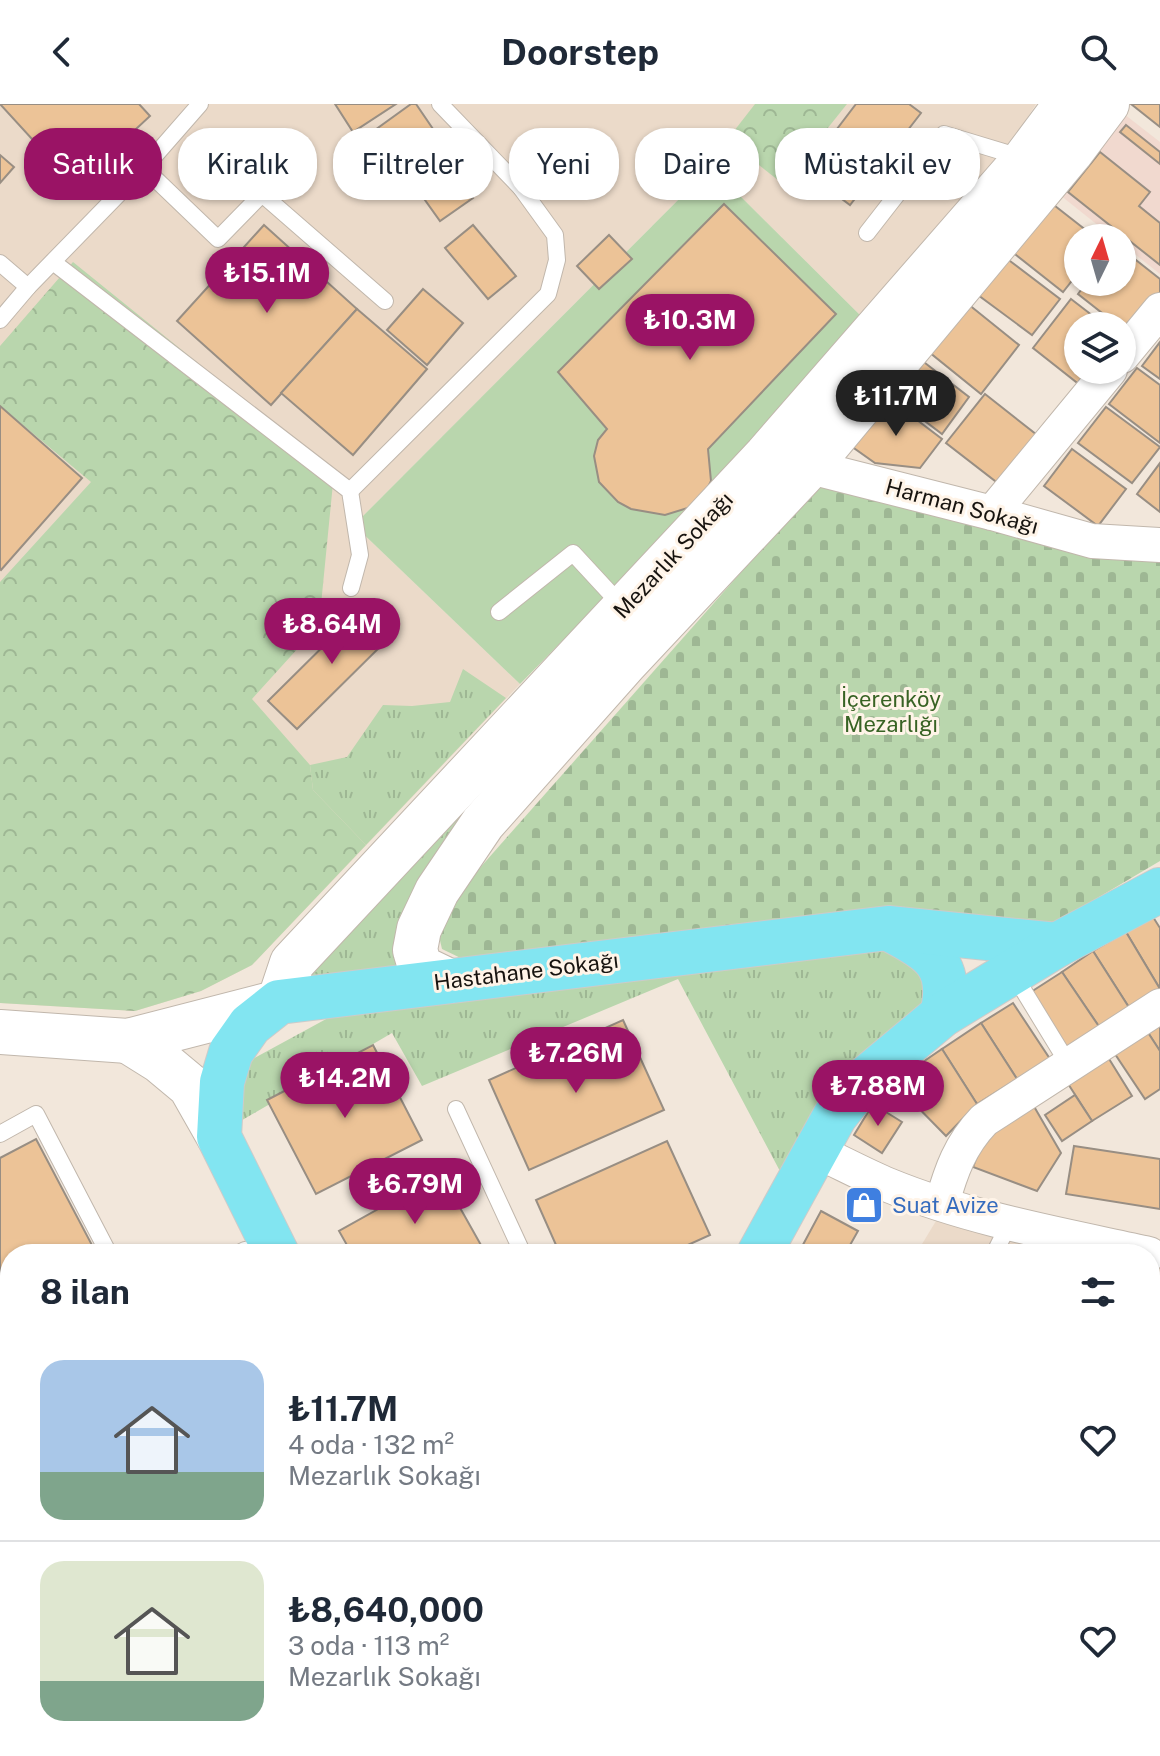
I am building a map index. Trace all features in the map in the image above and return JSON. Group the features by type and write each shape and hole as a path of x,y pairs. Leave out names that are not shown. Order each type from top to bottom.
{"main road":[{"name":"Mezarlık Sokağı","path":"279,1002 292,963 766,456 1025,159 1066,104"},
{"name":"Mezarlık Sokağı","path":"449,981 420,967 415,950 419,929 437,891 483,823 626,662 809,467 1071,152 1107,104"},
{"path":"765,1244 835,1116 863,1081 942,1015 1057,945 1160,890"},
{"name":"Hastahane Sokağı","path":"0,1032 128,1041 279,1002 888,928 1057,945"},
{"path":"888,928 934,956 945,975 947,996 942,1015"},
{"path":"219,1137 222,1082 231,1052 250,1025 279,1002"},
{"path":"128,1041 160,1061 190,1086 272,1244"}],"street":[{"path":"1136,339 1160,310"},
{"path":"992,513 1098,384"},
{"name":"Harman Sokağı","path":"766,456 1092,541 1160,545"},
{"path":"942,1203 954,1162 984,1120 1160,1006"},
{"path":"816,1151 889,1186 1009,1224 1103,1244"}],"lane":[{"path":"162,147 200,104"},
{"path":"440,104 509,176"},
{"path":"867,233 944,134 1025,159"},
{"path":"162,185 218,239 262,194 385,301"},
{"path":"0,320 113,200"},
{"path":"350,491 548,294 557,260 555,235 530,200"},
{"path":"53,262 350,491 360,555 351,588"},
{"path":"0,263 28,287"},
{"path":"499,612 573,553 623,607"},
{"path":"1013,973 1069,1065"},
{"path":"456,1109 518,1244"},
{"path":"0,1134 36,1114 104,1244"},
{"path":"999,1244 1009,1224"}],"shaded area":[{"path":"0,104 1036,104 980,193 980,128 775,128 775,200 976,200 871,326 744,200 759,200 759,128 635,128 635,200 678,200 354,525 520,684 252,965 201,991 135,1011 0,1003"},
{"path":"1124,114 1160,142 1160,274 1136,255 1136,224 1096,224 1060,195"},
{"path":"939,1216 1075,1244 922,1244"}],"green space":[{"path":"755,104 847,104 828,128 775,128 775,178 759,165 759,128 736,128"},
{"path":"678,200 744,200 871,326 520,684 354,525"},
{"path":"73,262 334,473 319,625 252,699 310,765 313,790 366,845 252,965 201,991 135,1011 0,1003 0,582 91,482 0,406 0,346"},
{"name":"İçerenköy Mezarlığı","path":"818,485 1160,556 1160,861 1050,926 471,963 442,949 438,932 441,912"},
{"path":"463,669 506,698 366,845 313,790 310,765 347,757 383,705 450,702"},
{"path":"559,699 402,966 308,980 315,962"},
{"path":"883,940 921,957 929,1005 782,1175 678,979 422,1086 392,1033 232,1126 240,1066 328,1018"}],"building":[{"path":"0,104 139,104 150,116 137,128 24,130"},
{"path":"335,104 396,104 359,128 350,128"},
{"path":"411,104 416,104 432,128 378,128"},
{"path":"856,104 909,104 921,113 909,128 838,128"},
{"path":"1131,104 1160,104 1160,127"},
{"path":"1126,125 1160,152 1160,164 1120,132"},
{"path":"1100,152 1150,192 1139,206 1160,223 1160,265 1136,246 1136,224 1108,224 1068,192"},
{"path":"0,155 14,167 0,183"},
{"path":"425,200 470,200 440,221"},
{"path":"1050,202 1078,224 1064,224 1063,292 1011,251"},
{"path":"724,204 836,314 708,449 711,481 694,506 665,515 631,509 618,502 599,482 594,456 598,440 607,429 558,372"},
{"path":"264,225 357,309 271,405 177,321"},
{"path":"473,225 516,276 488,299 445,248"},
{"path":"609,235 632,259 599,289 577,266"},
{"path":"1006,258 1060,299 1032,335 978,295"},
{"path":"1136,260 1160,279 1160,297 1136,327 1136,312 1101,312 1081,296 1136,296"},
{"path":"423,289 463,323 427,365 387,330"},
{"path":"1071,299 1088,312 1064,312 1064,372 1033,348"},
{"path":"968,304 1019,345 981,394 929,352"},
{"path":"357,309 427,369 353,455 281,393"},
{"path":"1160,342 1160,379 1142,366"},
{"path":"916,356 969,397 942,434 888,393"},
{"path":"1136,369 1160,385 1160,443 1109,404 1125,384 1136,384"},
{"path":"985,394 1037,435 999,484 946,443"},
{"path":"888,398 942,439 920,468 875,463 851,446"},
{"path":"0,406 82,478 1,570 0,569"},
{"path":"1106,407 1160,447 1132,483 1078,443"},
{"path":"1072,449 1126,489 1098,526 1044,486"},
{"path":"1160,463 1160,512 1137,494"},
{"path":"367,603 395,632 297,729 268,701"},
{"path":"1153,917 1160,928 1160,989 1126,932"},
{"path":"1126,932 1160,989 1130,1009 1093,951"},
{"path":"1093,951 1130,1009 1100,1028 1062,972"},
{"path":"1062,972 1100,1028 1068,1049 1031,992"},
{"path":"1013,1003 1050,1059 1017,1079 981,1023"},
{"path":"1160,1019 1160,1051 1145,1028"},
{"path":"623,1020 664,1110 529,1170 489,1080"},
{"path":"981,1023 1017,1079 977,1104 942,1049"},
{"path":"1145,1028 1160,1051 1160,1089 1145,1099 1111,1048"},
{"path":"373,1045 422,1140 316,1194 267,1100"},
{"path":"942,1049 977,1104 946,1136 896,1085"},
{"path":"1106,1054 1132,1096 1092,1121 1065,1079"},
{"path":"1075,1095 1092,1121 1062,1141 1045,1115"},
{"path":"1032,1103 1061,1153 1037,1191 973,1167 988,1128"},
{"path":"873,1104 902,1122 882,1153 854,1135"},
{"path":"36,1139 91,1244 0,1244 0,1158"},
{"path":"667,1141 710,1235 690,1244 556,1244 536,1200"},
{"path":"1074,1146 1160,1159 1160,1209 1066,1194"},
{"path":"441,1174 480,1244 346,1244 339,1231"},
{"path":"821,1211 858,1231 851,1244 803,1244"}],"place":[{"name":"Suat Avize","path":"864,1205"}]}
